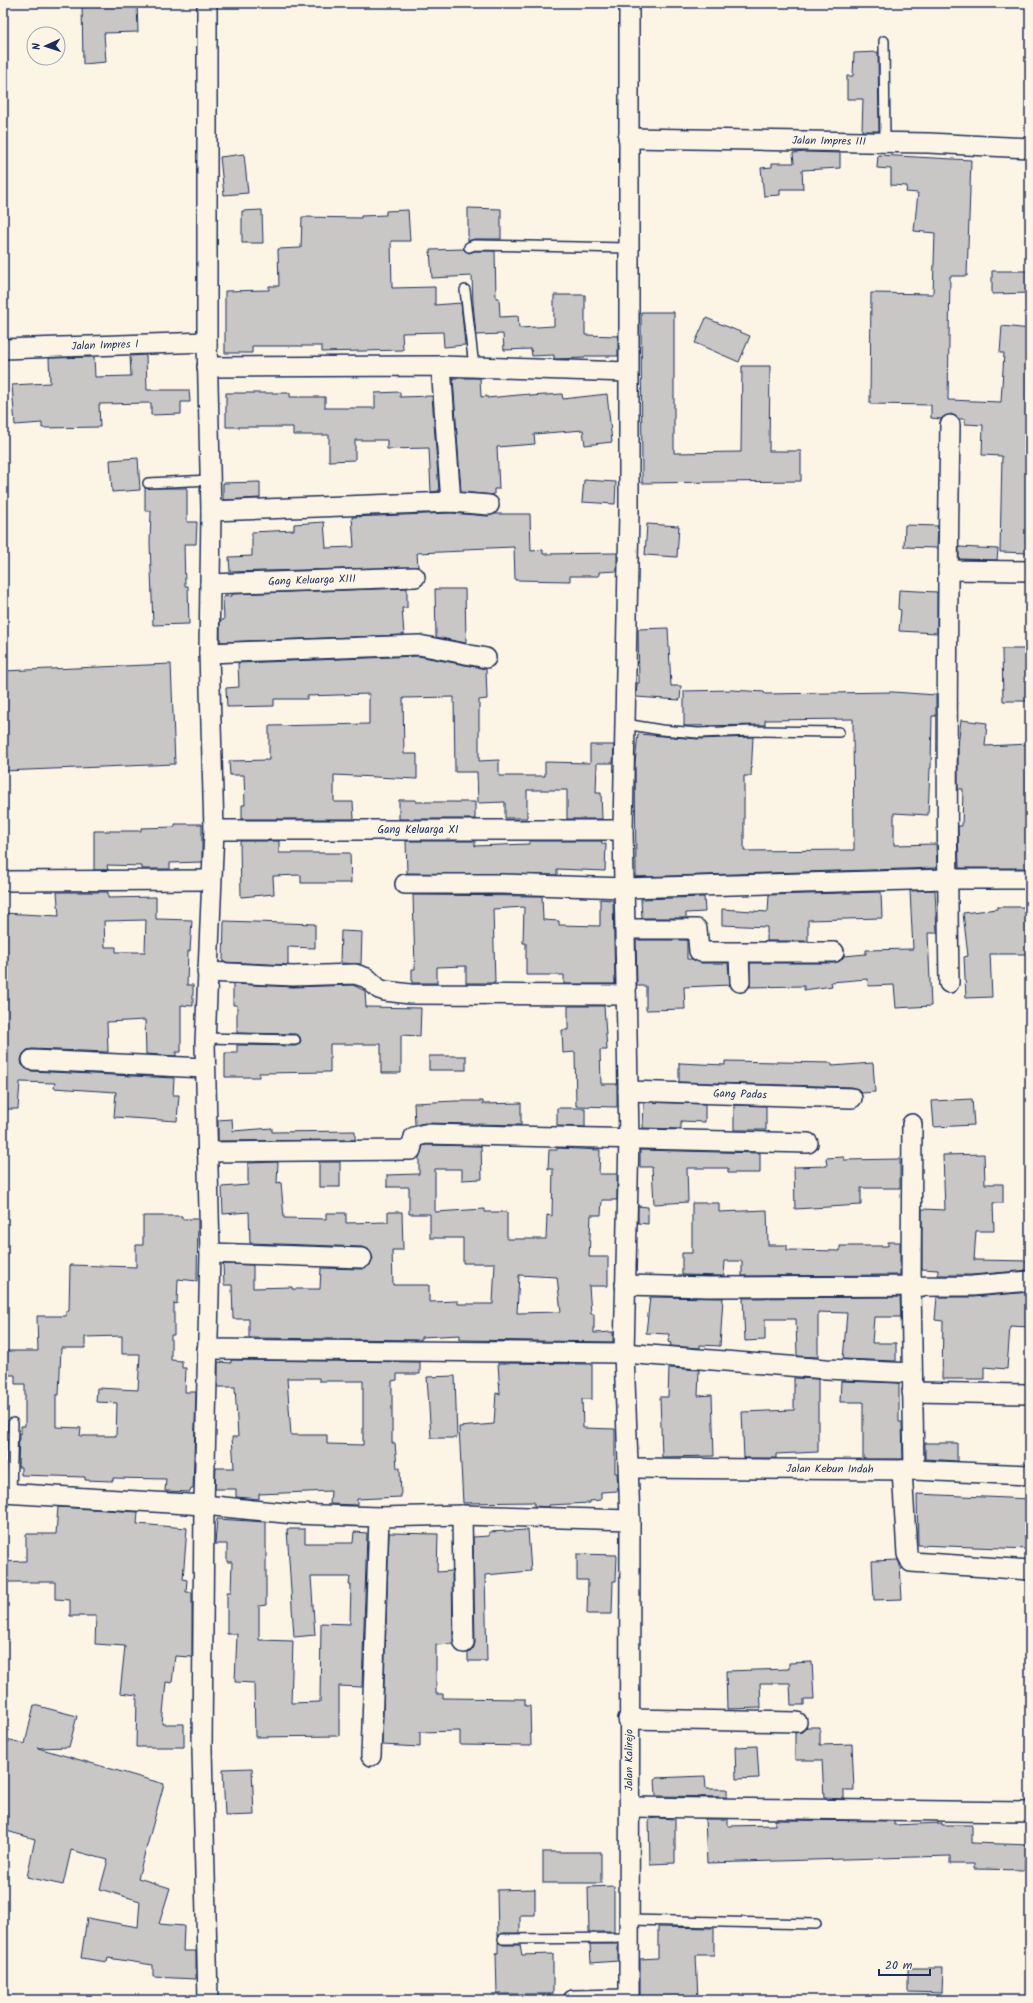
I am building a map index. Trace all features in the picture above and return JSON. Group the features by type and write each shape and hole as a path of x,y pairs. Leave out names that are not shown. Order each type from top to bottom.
{"street":[{"path":"207,3 207,367 211,511 209,653 214,830 206,972 205,1038 210,1253 204,1505 202,1748 208,2000"},
{"name":"Jalan Kalirejo","path":"629,3 629,511 623,830 629,1138 624,1352 630,1520 628,1719 630,1807 629,1999"},
{"name":"Jalan Impres III","path":"628,138 885,142 1030,148"},
{"name":"Jalan Impres I","path":"3,349 207,342"},
{"path":"207,367 441,366 628,372"},
{"path":"441,366 451,502"},
{"path":"949,983 947,879 950,425"},
{"path":"211,511 451,502 490,505"},
{"path":"948,570 1030,571"},
{"name":"Gang Keluarga XIII","path":"210,584 415,577"},
{"path":"209,653 419,645 486,658"},
{"name":"Gang Keluarga XI","path":"214,830 623,830"},
{"path":"405,884 502,884 625,888 947,879 1030,879"},
{"path":"3,881 211,880"},
{"path":"625,929 697,929 699,951 701,952 834,952"},
{"path":"740,953 740,982"},
{"path":"206,972 293,976 355,974 367,978 379,989 410,994 626,995"},
{"path":"32,1060 205,1068"},
{"name":"Gang Padas","path":"628,1091 852,1098"},
{"path":"912,1124 912,1392 908,1470 907,1549 911,1562 1030,1570"},
{"path":"207,1152 410,1150 412,1149 414,1137 425,1134 808,1143"},
{"path":"210,1253 362,1258"},
{"path":"626,1285 709,1287 911,1285 972,1286 1030,1281"},
{"path":"207,1349 624,1352 826,1369 912,1373"},
{"path":"912,1392 1030,1394"},
{"name":"Jalan Kebun Indah","path":"629,1468 908,1470 1030,1475"},
{"path":"7,1493 204,1505 294,1514 379,1517 462,1515 630,1520"},
{"path":"462,1515 464,1643"},
{"path":"371,1756 379,1517"},
{"path":"628,1719 797,1722"},
{"path":"630,1807 1030,1812"},
{"path":"573,2000 629,1999"}],"lane":[{"path":"884,41 885,142"},
{"path":"469,247 474,244 628,248"},
{"path":"465,290 474,367"},
{"path":"148,483 210,480"},
{"path":"625,724 661,730 698,733 751,731 839,732"},
{"path":"205,1038 295,1040"},
{"path":"7,1493 13,1423"},
{"path":"503,1939 629,1929 816,1924"}],"building":[{"path":"82,3 137,3 138,32 104,33 106,62 83,64"},
{"path":"878,52 879,131 862,131 863,99 847,99 847,76 853,76 854,53"},
{"path":"793,153 840,153 840,168 802,170 803,189 780,189 780,195 764,196 761,168 772,167 772,163 794,163"},
{"path":"244,154 248,193 224,195 220,157"},
{"path":"878,155 971,160 967,276 950,276 948,400 1001,402 1004,353 1000,353 1002,326 1030,329 1030,553 1000,552 1002,456 982,455 983,425 965,424 965,419 959,419 951,414 941,419 931,418 931,405 870,404 871,293 933,294 935,233 914,231 918,193 906,192 907,186 891,185 891,169 877,168"},
{"path":"468,208 501,209 501,239 474,239 468,241"},
{"path":"262,210 263,243 242,243 242,211"},
{"path":"408,210 410,241 391,241 392,288 435,287 435,305 461,303 465,345 444,347 443,332 402,333 403,350 322,352 322,346 252,346 252,353 225,353 225,291 269,290 269,286 279,286 278,249 301,248 302,217 361,218 361,216 386,215 386,211"},
{"path":"463,249 469,253 475,251 495,251 496,298 499,298 500,317 518,316 519,328 554,326 554,295 585,295 585,335 618,336 618,356 585,356 585,358 554,359 554,355 532,356 531,349 504,350 503,334 476,335 472,276 432,278 430,250"},
{"path":"992,271 1030,271 1030,293 992,294"},
{"path":"641,312 674,312 674,453 741,452 742,366 770,366 769,451 801,451 801,481 642,483"},
{"path":"706,318 750,336 739,362 695,343"},
{"path":"146,355 147,390 189,390 190,402 181,402 181,414 151,415 151,403 99,404 100,427 42,428 42,423 15,425 12,385 50,383 49,358 94,357 95,377 131,376 130,356"},
{"path":"453,378 480,378 481,397 487,396 487,398 530,394 530,396 562,394 563,399 607,394 612,442 585,445 583,430 534,434 535,444 497,447 499,489 494,489 494,495 461,492"},
{"path":"400,392 400,397 432,396 439,491 431,492 429,448 387,449 387,440 355,440 355,460 329,461 329,435 293,435 293,427 226,427 226,393 290,393 290,397 325,397 325,408 375,408 375,393"},
{"path":"138,458 140,490 112,492 110,460"},
{"path":"584,480 616,482 615,504 582,502"},
{"path":"260,482 260,498 223,500 223,483"},
{"path":"145,488 187,488 187,522 197,522 196,544 184,544 185,586 188,586 189,624 153,625 150,543 151,511 145,511"},
{"path":"451,513 488,516 495,514 530,514 531,551 543,550 543,554 617,553 617,571 599,572 599,576 570,576 570,581 515,580 514,547 417,553 418,567 230,572 229,557 252,556 252,532 294,530 294,524 324,522 326,548 354,547 352,517"},
{"path":"647,524 679,526 677,557 645,555"},
{"path":"905,525 938,526 937,548 904,547"},
{"path":"959,547 998,549 997,560 959,559"},
{"path":"407,588 407,608 402,608 404,635 220,642 220,620 224,620 223,597 232,596 232,594"},
{"path":"435,589 465,589 466,643 436,637"},
{"path":"899,590 937,592 937,633 899,631 901,610 898,609"},
{"path":"668,628 671,686 681,686 680,700 636,697 637,683 639,683 638,629"},
{"path":"1002,649 1027,649 1028,701 1003,701"},
{"path":"418,656 486,669 487,699 479,700 479,761 499,760 499,776 545,776 545,762 590,763 590,745 614,745 613,763 597,763 596,793 601,793 602,819 567,819 567,790 527,790 527,818 505,818 505,802 478,803 477,772 455,772 454,697 403,698 404,754 417,754 417,779 334,775 334,802 353,802 354,819 242,819 242,805 245,805 244,775 230,775 229,761 269,760 269,726 369,724 369,694 307,696 307,699 274,699 274,706 227,707 226,688 239,687 238,663"},
{"path":"171,664 175,764 3,771 3,671"},
{"path":"732,690 764,692 765,694 893,692 936,695 936,716 932,716 928,815 894,813 894,845 936,844 937,868 636,877 635,763 638,734 698,739 753,737 751,776 744,776 744,851 854,850 853,719 765,720 765,725 684,726 684,691"},
{"path":"961,720 987,723 985,746 1030,744 1030,868 959,868 958,826 962,826 963,789 958,789 958,746"},
{"path":"399,800 416,800 416,802 475,802 475,819 399,819"},
{"path":"175,824 202,824 202,862 170,863 170,869 142,869 142,866 107,865 108,870 94,870 94,831 141,831 141,828 175,827"},
{"path":"240,841 279,841 279,853 350,853 351,883 301,883 301,875 273,876 274,894 241,897"},
{"path":"406,841 475,841 475,846 529,844 529,841 602,841 602,844 606,844 605,871 557,869 557,875 407,873"},
{"path":"935,890 937,933 928,933 931,1006 896,1008 894,985 868,986 867,979 831,982 832,986 804,990 804,986 750,987 750,963 834,963 840,961 844,956 866,954 866,950 913,949 910,891"},
{"path":"57,892 108,892 108,898 156,897 156,919 192,920 190,951 188,951 187,985 193,985 193,1006 181,1005 181,1052 176,1052 176,1056 146,1054 145,1020 107,1022 108,1052 32,1049 27,1050 23,1054 21,1060 22,1065 31,1071 174,1078 173,1095 179,1095 177,1121 114,1117 116,1092 54,1088 55,1083 20,1082 18,1109 3,1109 3,913 59,916","holes":["146,920 145,952 116,952 116,947 105,947 104,921"]},
{"path":"881,892 882,918 808,920 808,941 767,941 767,927 722,925 722,909 768,912 769,895"},
{"path":"413,895 542,896 543,920 559,921 559,925 600,926 600,899 613,900 615,984 564,984 564,975 526,975 526,943 523,943 524,907 493,909 495,983 466,983 466,966 437,967 437,983 412,983 412,969 415,969"},
{"path":"704,897 705,912 686,913 686,918 642,918 641,899"},
{"path":"997,907 1030,907 1030,954 990,954 992,997 966,998 964,957 968,956 963,913 997,909"},
{"path":"224,921 315,924 315,948 288,947 288,965 223,962"},
{"path":"341,931 362,932 361,964 340,963"},
{"path":"636,940 687,940 687,959 692,959 701,963 728,963 730,985 684,987 685,1009 646,1010 646,986 637,986"},
{"path":"233,984 293,987 353,985 365,991 366,1007 421,1008 420,1036 401,1035 401,1073 381,1073 381,1044 330,1044 330,1072 259,1073 259,1077 225,1077 225,1053 237,1053 237,1045 295,1046 301,1041 300,1037 295,1034 237,1033 237,1005 233,1005"},
{"path":"568,1006 604,1006 607,1050 600,1050 601,1084 617,1084 617,1107 576,1106 575,1052 563,1053 562,1030 568,1030"},
{"path":"429,1056 466,1056 466,1070 429,1070"},
{"path":"725,1061 832,1063 832,1066 873,1063 875,1092 862,1093 858,1089 852,1087 679,1082 679,1063 725,1065"},
{"path":"972,1099 974,1125 934,1127 932,1101"},
{"path":"483,1101 483,1104 521,1103 521,1125 425,1123 415,1125 414,1103"},
{"path":"644,1102 705,1104 705,1122 681,1121 681,1129 643,1128"},
{"path":"734,1105 766,1106 766,1130 734,1130"},
{"path":"557,1108 585,1108 585,1127 557,1126"},
{"path":"232,1119 233,1131 272,1128 272,1132 355,1131 355,1140 218,1141 218,1120"},
{"path":"423,1146 481,1146 482,1179 462,1180 462,1169 435,1169 435,1212 485,1209 485,1212 507,1212 507,1239 546,1239 547,1215 552,1216 553,1169 548,1169 549,1150 557,1150 557,1148 600,1150 599,1174 617,1174 617,1200 602,1200 601,1215 591,1215 589,1257 608,1257 608,1286 589,1286 591,1314 594,1314 594,1333 613,1332 613,1342 460,1340 460,1335 421,1337 421,1340 249,1338 249,1319 233,1319 232,1285 224,1285 223,1264 253,1265 253,1288 292,1287 292,1289 320,1289 321,1268 362,1269 371,1264 373,1258 368,1249 362,1247 250,1243 249,1212 223,1214 222,1187 248,1185 248,1163 278,1162 277,1183 281,1182 284,1218 326,1219 326,1213 346,1213 346,1223 388,1222 388,1212 402,1212 403,1250 392,1250 393,1285 429,1285 429,1302 458,1301 458,1304 493,1304 495,1263 463,1263 463,1238 430,1238 430,1214 409,1214 409,1187 387,1187 387,1175 419,1174 419,1157","holes":["519,1275 557,1277 561,1312 517,1313"]},
{"path":"640,1150 760,1153 760,1173 728,1173 728,1168 687,1168 688,1202 654,1204 652,1167 640,1167"},
{"path":"984,1154 985,1184 1003,1184 1003,1203 993,1203 994,1231 976,1231 974,1260 1030,1261 1030,1270 972,1275 938,1275 938,1270 922,1269 922,1209 945,1210 943,1155"},
{"path":"844,1157 844,1160 900,1159 900,1188 861,1188 861,1205 795,1209 794,1167 827,1166 826,1158"},
{"path":"319,1162 340,1162 340,1187 319,1187"},
{"path":"692,1203 719,1203 719,1212 767,1210 768,1245 787,1245 787,1250 840,1251 840,1246 888,1246 888,1242 900,1242 900,1275 742,1276 742,1261 725,1261 724,1276 682,1275 682,1253 692,1253"},
{"path":"638,1206 648,1207 648,1224 638,1223"},
{"path":"143,1216 182,1216 182,1219 198,1219 197,1281 178,1279 177,1304 174,1303 174,1335 171,1335 171,1360 182,1361 182,1368 186,1368 185,1392 196,1392 193,1489 191,1489 190,1492 165,1491 166,1479 113,1478 113,1481 85,1480 85,1477 21,1475 21,1467 18,1467 19,1433 21,1433 21,1426 25,1426 25,1384 15,1384 15,1375 3,1375 3,1351 38,1351 37,1316 66,1316 66,1311 69,1311 70,1265 136,1267 136,1245 143,1245","holes":["122,1336 122,1354 140,1354 138,1390 97,1388 96,1402 117,1403 116,1436 80,1436 81,1428 56,1427 56,1395 59,1395 61,1348 85,1348 85,1337"]},
{"path":"1030,1292 1030,1327 1010,1326 1007,1369 984,1367 984,1379 942,1379 943,1321 935,1320 937,1297 973,1297"},
{"path":"650,1297 723,1298 720,1346 700,1345 700,1348 670,1346 671,1343 668,1342 669,1334 646,1333"},
{"path":"900,1297 901,1317 874,1317 872,1343 896,1343 896,1361 843,1359 847,1313 818,1312 818,1357 797,1356 796,1319 765,1319 765,1340 745,1341 743,1298"},
{"path":"231,1360 420,1362 420,1374 397,1374 397,1380 392,1381 392,1443 395,1443 397,1468 400,1468 401,1497 357,1499 357,1505 330,1504 331,1491 259,1494 259,1499 236,1497 236,1489 215,1489 216,1468 234,1468 232,1437 238,1437 235,1387 218,1387 218,1362 231,1363","holes":["287,1378 319,1378 319,1381 363,1381 363,1445 327,1444 327,1435 291,1435"]},
{"path":"498,1363 592,1364 592,1399 582,1399 583,1428 615,1429 615,1473 617,1473 618,1491 601,1492 601,1500 590,1501 590,1503 549,1505 549,1507 534,1506 534,1502 463,1503 459,1427 494,1424 496,1393 500,1394"},
{"path":"669,1368 699,1370 698,1396 712,1395 714,1456 662,1457 660,1397 668,1397"},
{"path":"455,1376 457,1438 431,1438 427,1377"},
{"path":"794,1378 818,1379 818,1452 776,1454 776,1458 744,1458 742,1412 794,1410"},
{"path":"841,1381 899,1383 899,1422 902,1422 903,1459 863,1459 863,1402 840,1402"},
{"path":"3,1433 7,1433 6,1467 3,1467"},
{"path":"925,1443 957,1443 957,1461 925,1459"},
{"path":"917,1494 1030,1499 1030,1549 918,1545"},
{"path":"58,1507 138,1512 137,1524 187,1528 183,1579 187,1580 186,1592 192,1592 192,1657 175,1656 172,1683 166,1682 162,1724 184,1724 184,1747 136,1747 137,1695 120,1693 125,1646 95,1644 96,1616 70,1616 70,1600 55,1599 55,1582 3,1582 3,1562 26,1561 26,1534 56,1534"},
{"path":"217,1519 266,1522 266,1605 259,1606 259,1640 293,1641 291,1703 320,1702 321,1623 350,1624 351,1585 349,1585 350,1577 311,1577 315,1635 294,1637 287,1529 305,1529 305,1543 353,1543 354,1532 367,1533 362,1687 339,1686 339,1736 255,1737 254,1683 235,1682 237,1634 227,1634 227,1592 231,1592 232,1562 227,1562 227,1544 215,1544"},
{"path":"528,1530 531,1571 485,1575 487,1661 468,1661 468,1653 473,1649 475,1643 473,1537 489,1536 489,1532"},
{"path":"389,1533 438,1534 437,1572 452,1571 453,1644 436,1645 436,1694 443,1694 443,1698 525,1699 525,1706 530,1706 531,1746 460,1745 460,1731 420,1732 420,1747 382,1745"},
{"path":"577,1554 617,1555 616,1581 613,1581 612,1614 587,1614 588,1580 577,1580"},
{"path":"898,1560 900,1565 902,1599 874,1600 872,1561"},
{"path":"812,1662 814,1699 804,1699 804,1705 791,1705 790,1683 760,1683 761,1708 727,1709 726,1671 789,1669 789,1663"},
{"path":"34,1705 77,1716 69,1747 38,1748 164,1784 138,1878 170,1888 159,1924 184,1926 183,1951 196,1951 196,1979 153,1977 153,1965 108,1958 107,1962 81,1958 87,1918 138,1927 140,1901 100,1889 108,1860 71,1850 63,1885 27,1877 35,1839 3,1830 3,1738 25,1744"},
{"path":"807,1727 820,1727 820,1745 852,1744 854,1790 844,1790 844,1799 824,1798 822,1760 795,1760 795,1733 802,1732"},
{"path":"757,1746 759,1778 736,1779 735,1747"},
{"path":"252,1768 254,1815 225,1816 223,1769"},
{"path":"705,1776 706,1789 727,1789 727,1797 656,1796 655,1778"},
{"path":"649,1819 675,1819 675,1863 650,1864"},
{"path":"705,1819 728,1819 728,1826 775,1825 775,1820 894,1821 894,1825 942,1823 942,1825 972,1825 972,1843 1030,1845 1030,1862 1025,1860 1025,1870 974,1869 974,1864 950,1864 950,1856 707,1863"},
{"path":"543,1852 601,1852 601,1883 543,1883"},
{"path":"614,1886 614,1932 589,1932 588,1887"},
{"path":"535,1889 535,1915 520,1915 520,1933 503,1933 498,1936 497,1890"},
{"path":"658,1927 714,1928 714,1955 696,1955 698,2000 640,2000 640,1959 658,1958"},
{"path":"498,1942 503,1945 520,1945 522,1955 553,1954 553,1994 497,1994 496,1953 498,1953"},
{"path":"590,1944 618,1944 618,1961 591,1963"},
{"path":"908,1968 943,1968 942,1993 908,1992"}]}
